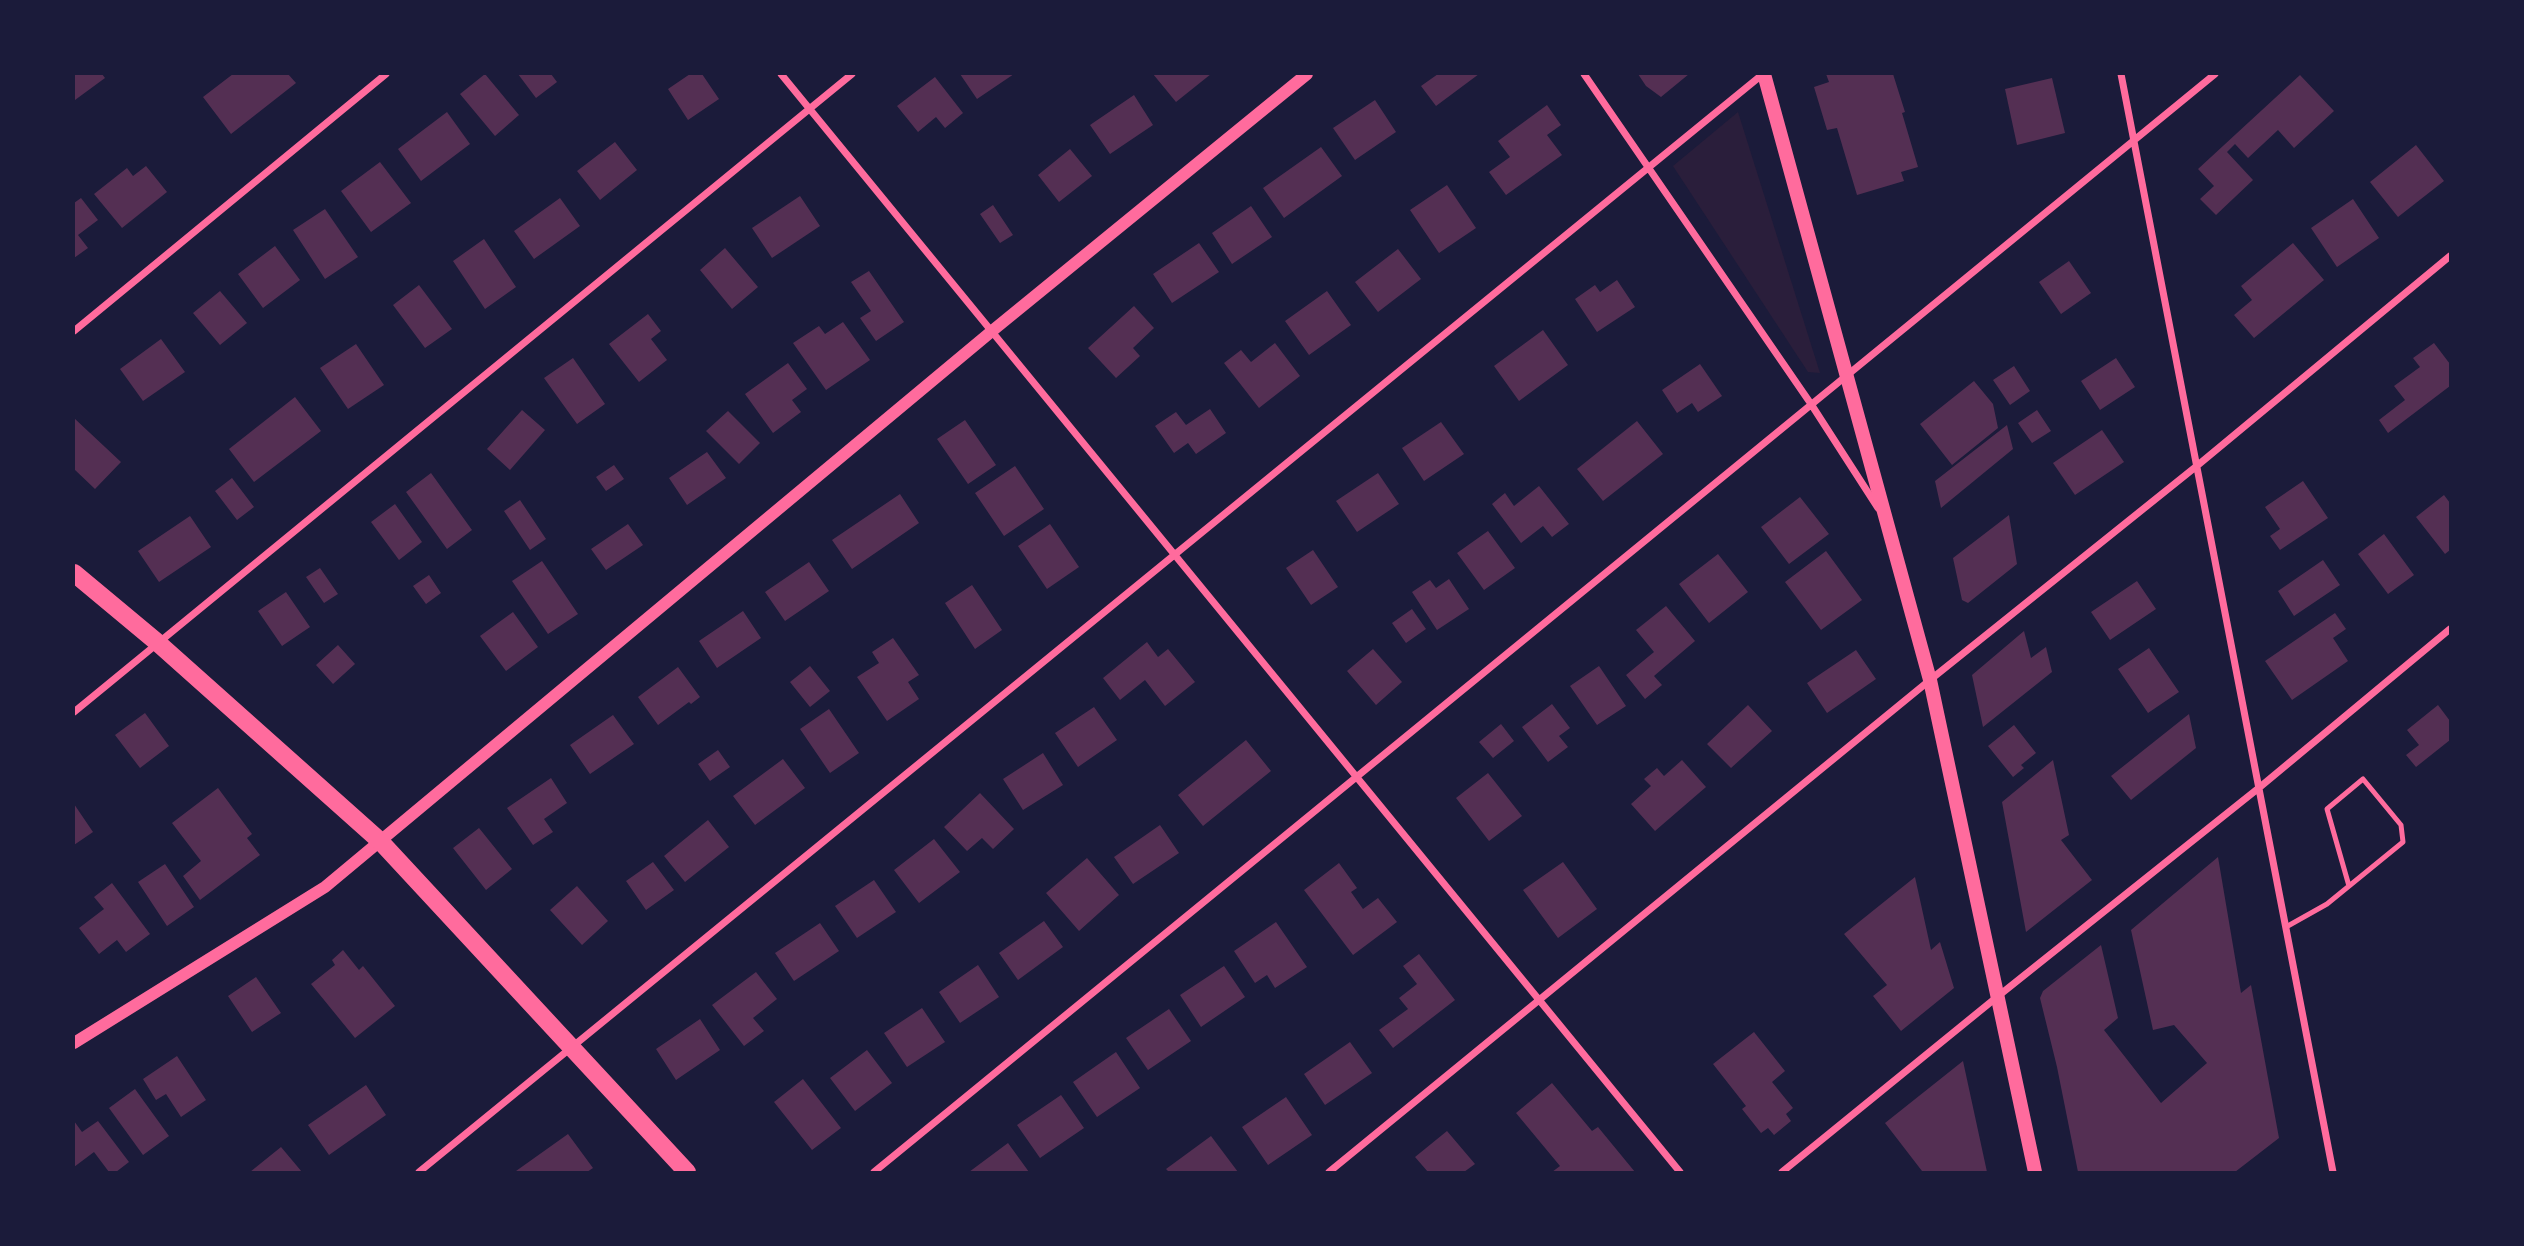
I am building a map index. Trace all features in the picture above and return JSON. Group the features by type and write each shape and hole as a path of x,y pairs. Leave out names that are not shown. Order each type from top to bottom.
{"main road":[{"path":"1764,74 1930,680 2035,1172"},
{"path":"74,573 158,643 380,841 687,1172"}],"street":[{"path":"74,331 386,74"},
{"path":"781,74 1680,1172"},
{"path":"74,712 852,74"},
{"path":"74,1043 325,887 992,331 1307,74"},
{"path":"1584,74 1811,404 1886,520"},
{"path":"419,1172 1764,74"},
{"path":"2121,74 2333,1172"},
{"path":"874,1172 2215,74"},
{"path":"1329,1172 2451,256"},
{"path":"1782,1172 2260,787 2451,629"}],"lane":[{"path":"2286,927 2327,904 2403,842 2401,825 2363,779 2328,809 2349,886"}],"shaded area":[{"path":"1738,112 1820,373 1808,372 1673,166"}],"building":[{"path":"74,74 102,74 105,78 75,100"},
{"path":"233,74 288,74 296,83 231,134 203,97"},
{"path":"485,74 519,115 495,136 460,94"},
{"path":"518,74 551,74 557,82 536,98"},
{"path":"690,74 702,74 719,99 688,120 668,89"},
{"path":"960,74 1014,74 977,99"},
{"path":"1153,74 1211,74 1176,102"},
{"path":"1438,74 1479,74 1436,106 1421,86"},
{"path":"1638,74 1689,74 1661,97 1646,86"},
{"path":"1826,74 1893,74 1918,167 1901,172 1904,181 1857,195 1837,128 1827,130 1814,87 1829,82"},
{"path":"2300,75 2334,111 2294,148 2278,130 2248,158 2235,144 2227,152 2253,180 2216,215 2200,199 2214,186 2198,169"},
{"path":"935,77 963,113 945,128 936,117 918,132 897,106"},
{"path":"2052,78 2065,133 2017,145 2005,89"},
{"path":"1134,95 1153,125 1110,154 1090,125"},
{"path":"1375,100 1396,132 1355,160 1333,128"},
{"path":"1547,105 1561,125 1547,135 1562,155 1506,195 1489,172 1510,157 1498,141"},
{"path":"447,112 470,144 421,181 398,149"},
{"path":"615,142 637,170 600,200 577,171"},
{"path":"2416,145 2444,181 2398,217 2370,182"},
{"path":"1321,147 1342,176 1284,218 1263,188"},
{"path":"1070,149 1092,176 1059,202 1038,175"},
{"path":"380,162 411,203 371,232 341,191"},
{"path":"146,166 167,192 122,228 94,194 127,168 133,176"},
{"path":"1447,185 1476,228 1439,253 1410,210"},
{"path":"800,196 820,226 772,258 752,228"},
{"path":"81,198 98,220 78,235 88,248 74,258 74,203"},
{"path":"560,198 580,226 534,259 514,231"},
{"path":"2353,199 2379,238 2337,267 2311,228"},
{"path":"993,205 1013,235 1000,243 980,214"},
{"path":"1251,206 1272,237 1232,264 1212,233"},
{"path":"325,209 358,257 325,279 293,230"},
{"path":"484,239 516,287 485,309 453,261"},
{"path":"1199,243 1219,272 1172,303 1153,274"},
{"path":"2293,243 2324,280 2254,338 2234,315 2252,300 2241,286"},
{"path":"275,246 300,280 263,308 238,274"},
{"path":"725,248 758,287 732,309 700,270"},
{"path":"1398,249 1421,279 1378,312 1355,282"},
{"path":"2069,261 2091,293 2061,314 2039,282"},
{"path":"869,271 904,322 876,341 860,318 871,311 851,282"},
{"path":"1617,280 1635,307 1597,332 1575,299 1595,285 1600,292"},
{"path":"419,285 452,329 425,348 393,305"},
{"path":"220,291 247,323 220,345 193,313"},
{"path":"1327,291 1351,325 1309,355 1285,321"},
{"path":"1134,306 1154,328 1133,348 1140,356 1116,378 1088,348"},
{"path":"648,314 661,331 651,339 667,360 639,382 609,344"},
{"path":"843,322 870,360 826,390 793,343 819,326 825,334"},
{"path":"1543,330 1568,365 1519,401 1494,366"},
{"path":"161,339 185,372 143,401 120,369"},
{"path":"1275,343 1300,376 1259,408 1224,363 1241,350 1251,362"},
{"path":"2434,343 2450,364 2450,386 2388,433 2379,420 2405,400 2394,386 2420,367 2413,358"},
{"path":"356,344 384,385 348,409 320,368"},
{"path":"573,358 605,404 577,424 544,378"},
{"path":"2116,358 2135,387 2100,410 2081,381"},
{"path":"788,363 807,389 792,400 801,412 773,433 745,394"},
{"path":"1700,364 1722,396 1698,412 1692,403 1677,413 1662,390"},
{"path":"2014,366 2030,391 2010,405 1993,380"},
{"path":"1974,381 1993,404 1998,428 1952,465 1920,424"},
{"path":"295,397 321,431 254,482 229,449"},
{"path":"1210,409 1226,433 1196,454 1188,443 1174,453 1155,426 1176,412 1186,425"},
{"path":"522,410 545,430 510,470 487,449"},
{"path":"2037,410 2051,431 2032,443 2018,423"},
{"path":"728,411 760,443 739,464 706,431"},
{"path":"74,418 121,462 95,489 74,469"},
{"path":"965,420 996,465 968,484 937,439"},
{"path":"1637,421 1663,454 1603,501 1577,469"},
{"path":"1441,422 1464,454 1424,481 1402,448"},
{"path":"2007,425 2013,449 1941,508 1935,481"},
{"path":"2102,430 2124,462 2075,495 2053,463"},
{"path":"707,452 726,478 687,505 669,478"},
{"path":"614,465 624,479 606,491 596,477"},
{"path":"1015,466 1044,509 1004,536 975,493"},
{"path":"431,473 472,530 447,549 406,492"},
{"path":"1378,473 1399,504 1357,532 1336,501"},
{"path":"232,478 254,507 237,520 215,491"},
{"path":"2303,481 2328,518 2280,550 2270,536 2280,529 2265,507"},
{"path":"1539,486 1569,524 1552,537 1543,526 1521,543 1492,504 1505,493 1514,506"},
{"path":"900,494 919,523 852,569 832,540"},
{"path":"2444,495 2450,503 2450,550 2445,554 2416,517"},
{"path":"1800,497 1829,534 1789,564 1761,527"},
{"path":"520,500 546,539 530,550 504,511"},
{"path":"395,504 422,542 399,560 371,522"},
{"path":"2009,515 2017,564 1968,603 1962,600 1953,558"},
{"path":"190,516 211,547 159,582 138,551"},
{"path":"628,524 643,545 606,570 591,549"},
{"path":"1050,524 1079,567 1047,589 1018,546"},
{"path":"1488,531 1515,568 1484,590 1457,553"},
{"path":"2384,534 2414,575 2388,594 2358,554"},
{"path":"1313,550 1338,587 1311,605 1286,568"},
{"path":"1826,551 1862,600 1821,630 1785,582"},
{"path":"1718,554 1748,592 1709,623 1679,584"},
{"path":"2323,560 2340,585 2294,616 2278,591"},
{"path":"542,561 578,614 548,634 512,581"},
{"path":"809,562 829,591 785,621 765,592"},
{"path":"320,568 338,594 324,603 306,577"},
{"path":"429,575 441,593 426,604 413,586"},
{"path":"1449,579 1469,609 1437,630 1412,592 1430,580 1436,588"},
{"path":"2137,581 2156,609 2110,640 2091,612"},
{"path":"972,585 1002,630 975,649 945,603"},
{"path":"286,592 310,627 282,646 258,611"},
{"path":"1666,606 1695,641 1654,676 1662,685 1645,699 1626,675 1654,652 1636,630"},
{"path":"1412,609 1426,629 1406,643 1392,623"},
{"path":"743,611 761,638 717,668 699,641"},
{"path":"513,612 538,647 506,671 480,636"},
{"path":"2335,613 2346,629 2333,638 2348,661 2292,700 2265,661"},
{"path":"2024,631 2031,658 2046,647 2052,672 1983,727 1972,675"},
{"path":"893,638 919,675 908,682 919,699 887,721 857,677 879,663 872,652"},
{"path":"1147,642 1158,657 1168,649 1195,682 1165,706 1145,680 1120,700 1103,678"},
{"path":"338,645 355,664 333,684 316,665"},
{"path":"2149,648 2179,692 2148,713 2118,669"},
{"path":"1373,649 1402,682 1376,705 1347,671"},
{"path":"1856,650 1876,679 1827,713 1807,683"},
{"path":"810,666 830,691 810,707 790,682"},
{"path":"1599,666 1626,706 1597,725 1570,686"},
{"path":"678,667 700,697 658,725 638,697"},
{"path":"1552,704 1570,728 1559,736 1568,747 1548,762 1522,727"},
{"path":"1748,705 1772,731 1731,768 1707,744"},
{"path":"2438,705 2450,721 2450,740 2416,767 2406,755 2419,745 2407,730"},
{"path":"1094,707 1117,740 1078,767 1055,733"},
{"path":"829,709 859,753 830,773 800,729"},
{"path":"145,713 169,746 140,768 115,735"},
{"path":"2189,714 2196,748 2131,800 2111,776"},
{"path":"613,715 634,744 590,774 570,745"},
{"path":"1501,724 1514,741 1493,758 1479,742"},
{"path":"2014,725 2036,753 2021,765 2024,768 2013,777 1988,746"},
{"path":"1246,740 1271,771 1203,826 1178,795"},
{"path":"718,750 730,767 710,781 698,764"},
{"path":"1043,753 1063,785 1023,810 1003,779"},
{"path":"783,759 805,788 755,825 733,796"},
{"path":"1682,760 1706,787 1655,831 1631,804 1651,786 1644,779 1657,768 1664,776"},
{"path":"2053,760 2069,835 2061,840 2092,880 2026,932 2002,802"},
{"path":"1488,773 1522,816 1489,841 1456,798"},
{"path":"551,778 567,803 544,819 553,832 533,845 507,808"},
{"path":"218,788 252,834 247,838 260,855 200,900 183,876 201,861 172,823"},
{"path":"980,793 1014,829 993,849 982,838 967,851 944,827"},
{"path":"74,804 93,832 74,845"},
{"path":"708,820 729,847 685,882 664,856"},
{"path":"1160,825 1179,853 1133,884 1114,857"},
{"path":"479,828 512,869 486,890 453,848"},
{"path":"934,839 960,872 919,903 894,870"},
{"path":"2218,857 2241,993 2251,985 2279,1138 2235,1172 2078,1172 2040,998 2043,991 2101,945 2118,1018 2104,1030 2161,1103 2207,1063 2174,1025 2153,1030 2131,930"},
{"path":"1087,858 1119,895 1079,931 1046,893"},
{"path":"653,862 674,890 646,910 626,881"},
{"path":"1563,862 1597,909 1558,938 1523,890"},
{"path":"1339,863 1357,888 1351,892 1363,909 1378,898 1397,922 1353,955 1304,890"},
{"path":"165,864 194,907 167,926 138,882"},
{"path":"1915,877 1931,950 1940,942 1954,988 1901,1031 1873,996 1887,985 1844,934"},
{"path":"874,880 896,912 857,938 835,906"},
{"path":"112,883 150,934 126,952 117,940 99,954 79,928 104,909 94,897"},
{"path":"577,886 608,921 582,945 550,910"},
{"path":"1044,921 1063,947 1018,980 999,953"},
{"path":"1276,922 1307,967 1275,988 1267,975 1255,983 1234,951"},
{"path":"820,923 839,951 794,981 775,953"},
{"path":"343,950 359,970 363,966 395,1006 355,1038 311,984 335,965 332,960"},
{"path":"1419,954 1455,1000 1393,1048 1379,1030 1408,1009 1399,998 1417,984 1403,966"},
{"path":"978,965 999,997 960,1023 939,992"},
{"path":"1224,966 1245,997 1201,1027 1180,995"},
{"path":"756,972 777,999 753,1018 764,1031 744,1046 712,1005"},
{"path":"256,977 281,1013 252,1032 228,996"},
{"path":"922,1008 945,1042 907,1067 884,1033"},
{"path":"1169,1009 1191,1041 1148,1070 1126,1038"},
{"path":"700,1019 720,1050 676,1080 656,1049"},
{"path":"1754,1032 1785,1071 1772,1082 1793,1108 1786,1114 1791,1121 1774,1135 1768,1128 1761,1133 1742,1109 1746,1106 1713,1064"},
{"path":"1350,1042 1372,1073 1325,1105 1304,1074"},
{"path":"867,1050 892,1083 855,1111 830,1078"},
{"path":"1116,1052 1140,1088 1097,1117 1073,1082"},
{"path":"177,1056 206,1100 181,1117 166,1094 156,1100 143,1079"},
{"path":"1963,1061 1987,1172 1920,1172 1922,1171 1885,1123"},
{"path":"803,1079 841,1128 812,1150 774,1102"},
{"path":"1552,1083 1592,1131 1598,1127 1635,1172 1552,1172 1560,1166 1516,1113"},
{"path":"366,1085 386,1115 329,1155 308,1125"},
{"path":"135,1089 169,1136 143,1155 109,1108"},
{"path":"1061,1095 1084,1128 1040,1158 1017,1125"},
{"path":"1286,1097 1312,1135 1268,1165 1242,1127"},
{"path":"74,1121 82,1132 98,1121 129,1162 116,1172 109,1172 94,1152 74,1167"},
{"path":"1447,1131 1475,1164 1464,1172 1428,1172 1415,1157"},
{"path":"568,1134 593,1168 587,1172 516,1171"},
{"path":"1211,1136 1238,1172 1169,1172 1166,1169"},
{"path":"1008,1143 1029,1172 969,1172"},
{"path":"281,1147 302,1172 250,1172"}]}
